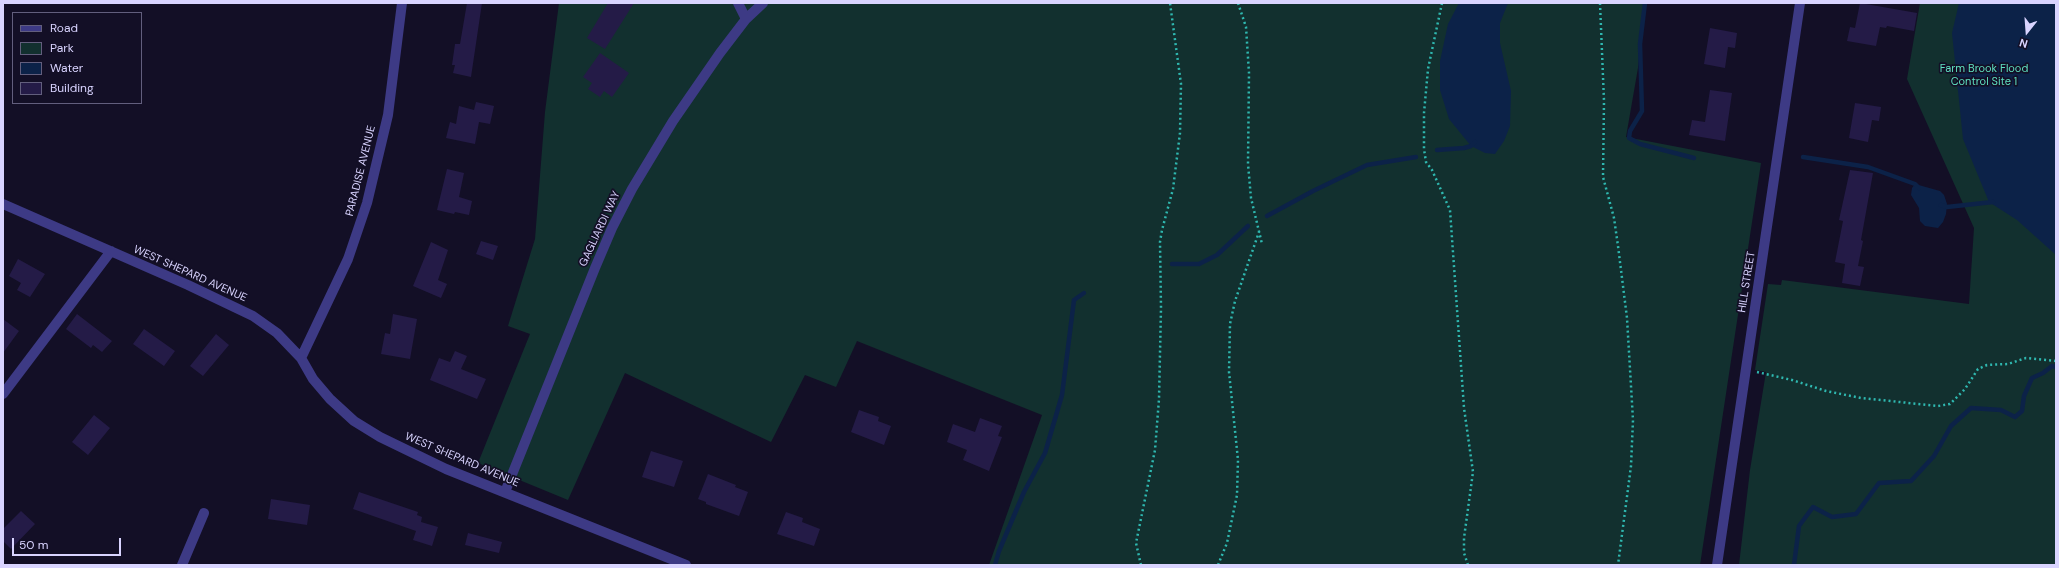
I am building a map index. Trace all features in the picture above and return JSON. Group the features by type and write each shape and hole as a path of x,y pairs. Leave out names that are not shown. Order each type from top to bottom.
{"street":[{"name":"PARADISE AVENUE","path":"301,358 348,259 367,203 388,115 402,3"},
{"path":"738,3 746,19"},
{"name":"GAGLIARDI WAY","path":"505,492 548,380 615,222 632,189 673,121 720,53 746,19 763,3"},
{"name":"HILL STREET","path":"1717,565 1800,3"},
{"name":"WEST SHEPARD AVENUE","path":"3,204 194,287 253,316 277,333 301,358 313,380 330,399 354,421 380,437 446,469 686,565"},
{"path":"3,394 111,251"},
{"path":"182,565 204,513"}],"path":[{"path":"1141,565 1136,543 1155,450 1159,399 1161,308 1160,242 1173,189 1180,133 1181,84 1170,3"},
{"path":"1238,3 1246,27 1249,73 1248,164 1251,198 1262,244"},
{"path":"1442,3 1428,69 1424,113 1424,149 1426,162 1435,175 1450,210 1464,408 1473,472 1464,538 1464,553 1468,565"},
{"path":"1600,3 1604,100 1603,177 1614,218 1627,318 1633,420 1631,466 1618,565"},
{"path":"1218,565 1227,543 1236,495 1238,460 1229,372 1230,324 1235,301 1259,232"},
{"path":"1745,369 1792,380 1826,391 1861,398 1938,406 1950,404 1965,389 1978,369 1987,365 2008,364 2026,358 2056,361"}],"green space":[{"path":"559,3 1645,3 1638,68 1626,137 1761,163 1700,565 989,565 1042,415 857,341 836,387 805,375 771,442 625,373 568,500 478,463 530,334 508,326 535,239 545,112"},
{"name":"Farm Brook Flood Control Site 1","path":"1920,3 2056,3 2056,565 1739,565 1750,470 1766,372 1755,370 1768,284 1781,285 1782,280 1969,304 1974,228 1907,79"}],"water":[{"path":"1459,3 1508,3 1500,23 1500,43 1511,91 1510,126 1504,141 1495,154 1485,153 1471,146 1449,119 1440,90 1440,61 1448,24"},
{"path":"1959,3 2056,3 2056,255 2017,220 1989,202 1963,139 1952,33"},
{"path":"1915,184 1940,191 1944,195 1947,204 1946,214 1943,222 1938,228 1925,226 1920,221 1919,208 1911,195 1912,188"}],"building":[{"path":"467,3 482,3 471,77 453,73 455,65 452,65 455,44 460,44"},
{"path":"608,3 634,3 605,49 587,38"},
{"path":"1860,3 1917,13 1914,31 1887,26 1886,28 1880,27 1876,46 1847,41 1850,27 1855,28"},
{"path":"1710,28 1737,33 1735,48 1728,47 1725,68 1704,64"},
{"path":"600,53 629,73 612,97 604,91 600,97 588,89 592,83 583,77"},
{"path":"1710,90 1732,93 1725,141 1689,135 1692,120 1705,122"},
{"path":"476,102 494,106 490,124 479,122 475,144 446,138 450,122 456,124 459,106 474,110"},
{"path":"1855,103 1881,107 1879,121 1872,120 1868,142 1849,138"},
{"path":"447,169 464,173 459,197 472,201 469,215 455,212 454,214 437,210"},
{"path":"1850,170 1873,173 1858,266 1864,267 1860,286 1842,283 1845,264 1835,262 1843,221 1839,220"},
{"path":"481,241 498,246 493,260 476,254"},
{"path":"431,242 448,250 438,280 447,284 441,298 413,286"},
{"path":"18,259 45,274 30,297 17,290 21,283 9,276"},
{"path":"77,314 112,341 102,352 93,345 91,348 66,329"},
{"path":"393,314 417,319 410,359 381,354 385,333 390,334"},
{"path":"3,319 19,331 3,353"},
{"path":"144,329 175,351 164,366 133,344"},
{"path":"216,334 229,345 203,376 190,366"},
{"path":"455,351 467,356 461,369 486,379 477,399 430,380 439,358 450,362"},
{"path":"859,410 879,417 878,421 891,426 884,445 851,432"},
{"path":"94,415 110,428 88,455 72,442"},
{"path":"980,418 1002,426 998,436 1002,437 989,471 963,460 967,450 947,442 953,424 975,432"},
{"path":"651,451 683,461 674,487 642,477"},
{"path":"708,474 736,485 735,487 748,492 739,516 706,504 706,502 698,499"},
{"path":"359,492 418,512 417,515 422,517 421,522 438,527 432,546 413,540 416,531 353,509"},
{"path":"271,499 310,505 307,525 268,519"},
{"path":"21,511 35,524 11,549 3,541 3,529"},
{"path":"786,512 803,518 802,522 820,529 814,546 777,534"},
{"path":"468,533 502,542 499,553 465,545"}],"waterway":[{"path":"1645,3 1640,44 1642,111 1630,131 1629,138 1640,144 1694,158"},
{"path":"1437,150 1464,148 1471,146 1475,142"},
{"path":"1267,216 1313,191 1367,165 1416,157"},
{"path":"1803,157 1868,167 1915,184 1919,188"},
{"path":"1941,205 1947,207 1993,202"},
{"path":"1172,264 1199,264 1217,255 1248,226"},
{"path":"995,565 999,551 1024,492 1045,453 1062,395 1074,300 1084,293"},
{"path":"1794,565 1799,526 1813,507 1832,517 1856,514 1879,483 1911,481 1934,456 1951,426 1971,408 2001,410 2015,417 2022,411 2024,396 2032,378 2043,373 2052,366 2056,367"}]}
